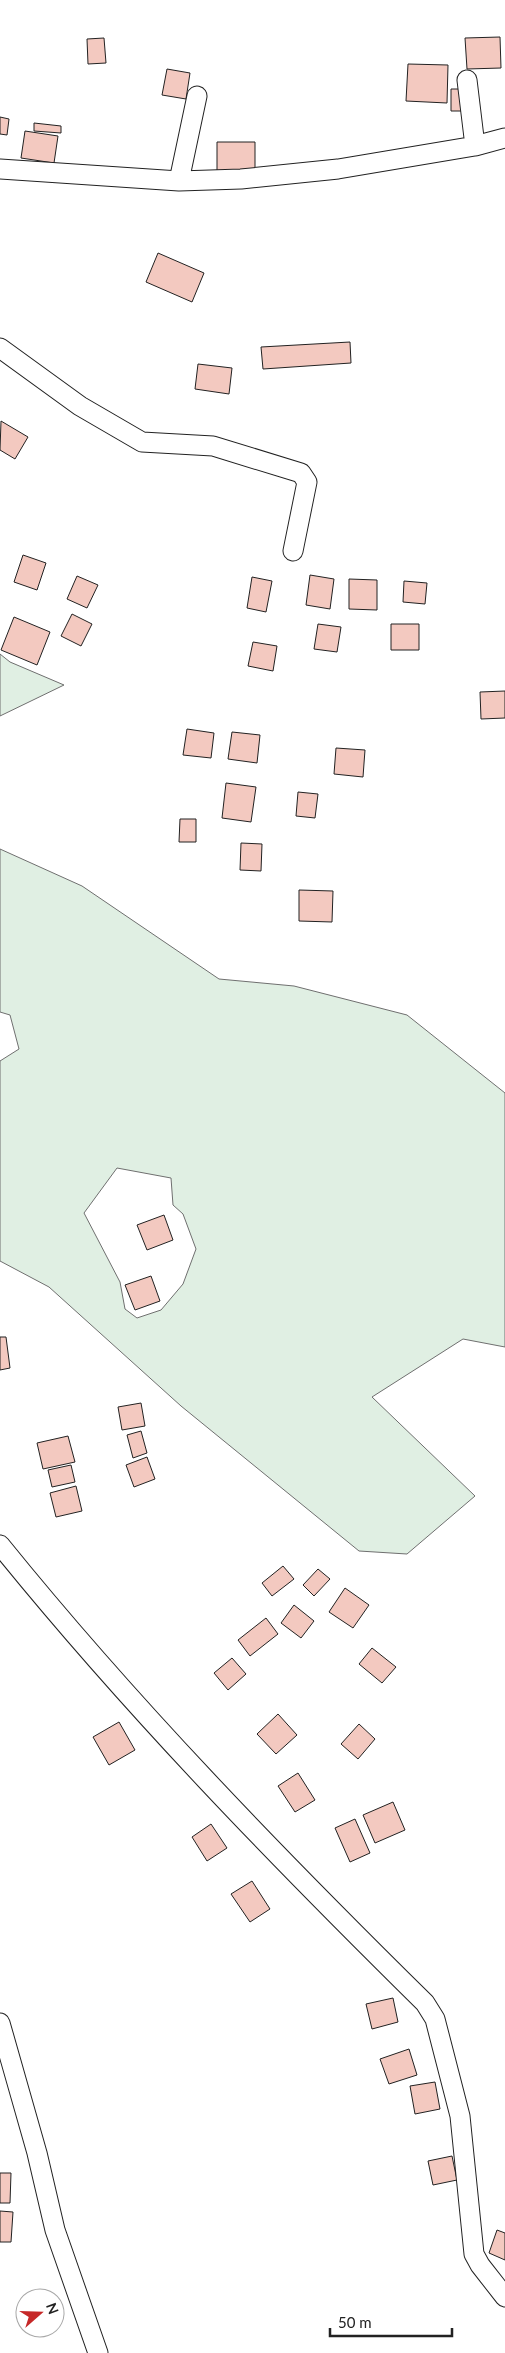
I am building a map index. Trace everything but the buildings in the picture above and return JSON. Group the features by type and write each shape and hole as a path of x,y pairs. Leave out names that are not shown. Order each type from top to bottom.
{"street":[{"path":"467,80 474,146"},
{"path":"179,181 197,96"},
{"path":"0,168 179,181 241,179 338,168 474,146 505,138"},
{"path":"0,348 80,406 142,442 213,446 301,473 307,482 293,551"},
{"path":"0,1544 197,1770 300,1878 425,2003 435,2019 460,2116 474,2254 480,2265 505,2297"},
{"path":"0,2023 55,2230 98,2353"}],"green space":[{"path":"0,654 10,662 64,685 0,716"},
{"path":"0,849 82,886 219,979 294,986 407,1015 505,1093 505,1347 463,1339 372,1397 475,1496 407,1554 359,1551 181,1406 49,1287 0,1261 0,1061 19,1049 10,1015 0,1012","holes":["117,1168 171,1178 173,1205 183,1214 196,1249 183,1284 161,1310 137,1318 125,1309 120,1282 84,1213"]}]}
